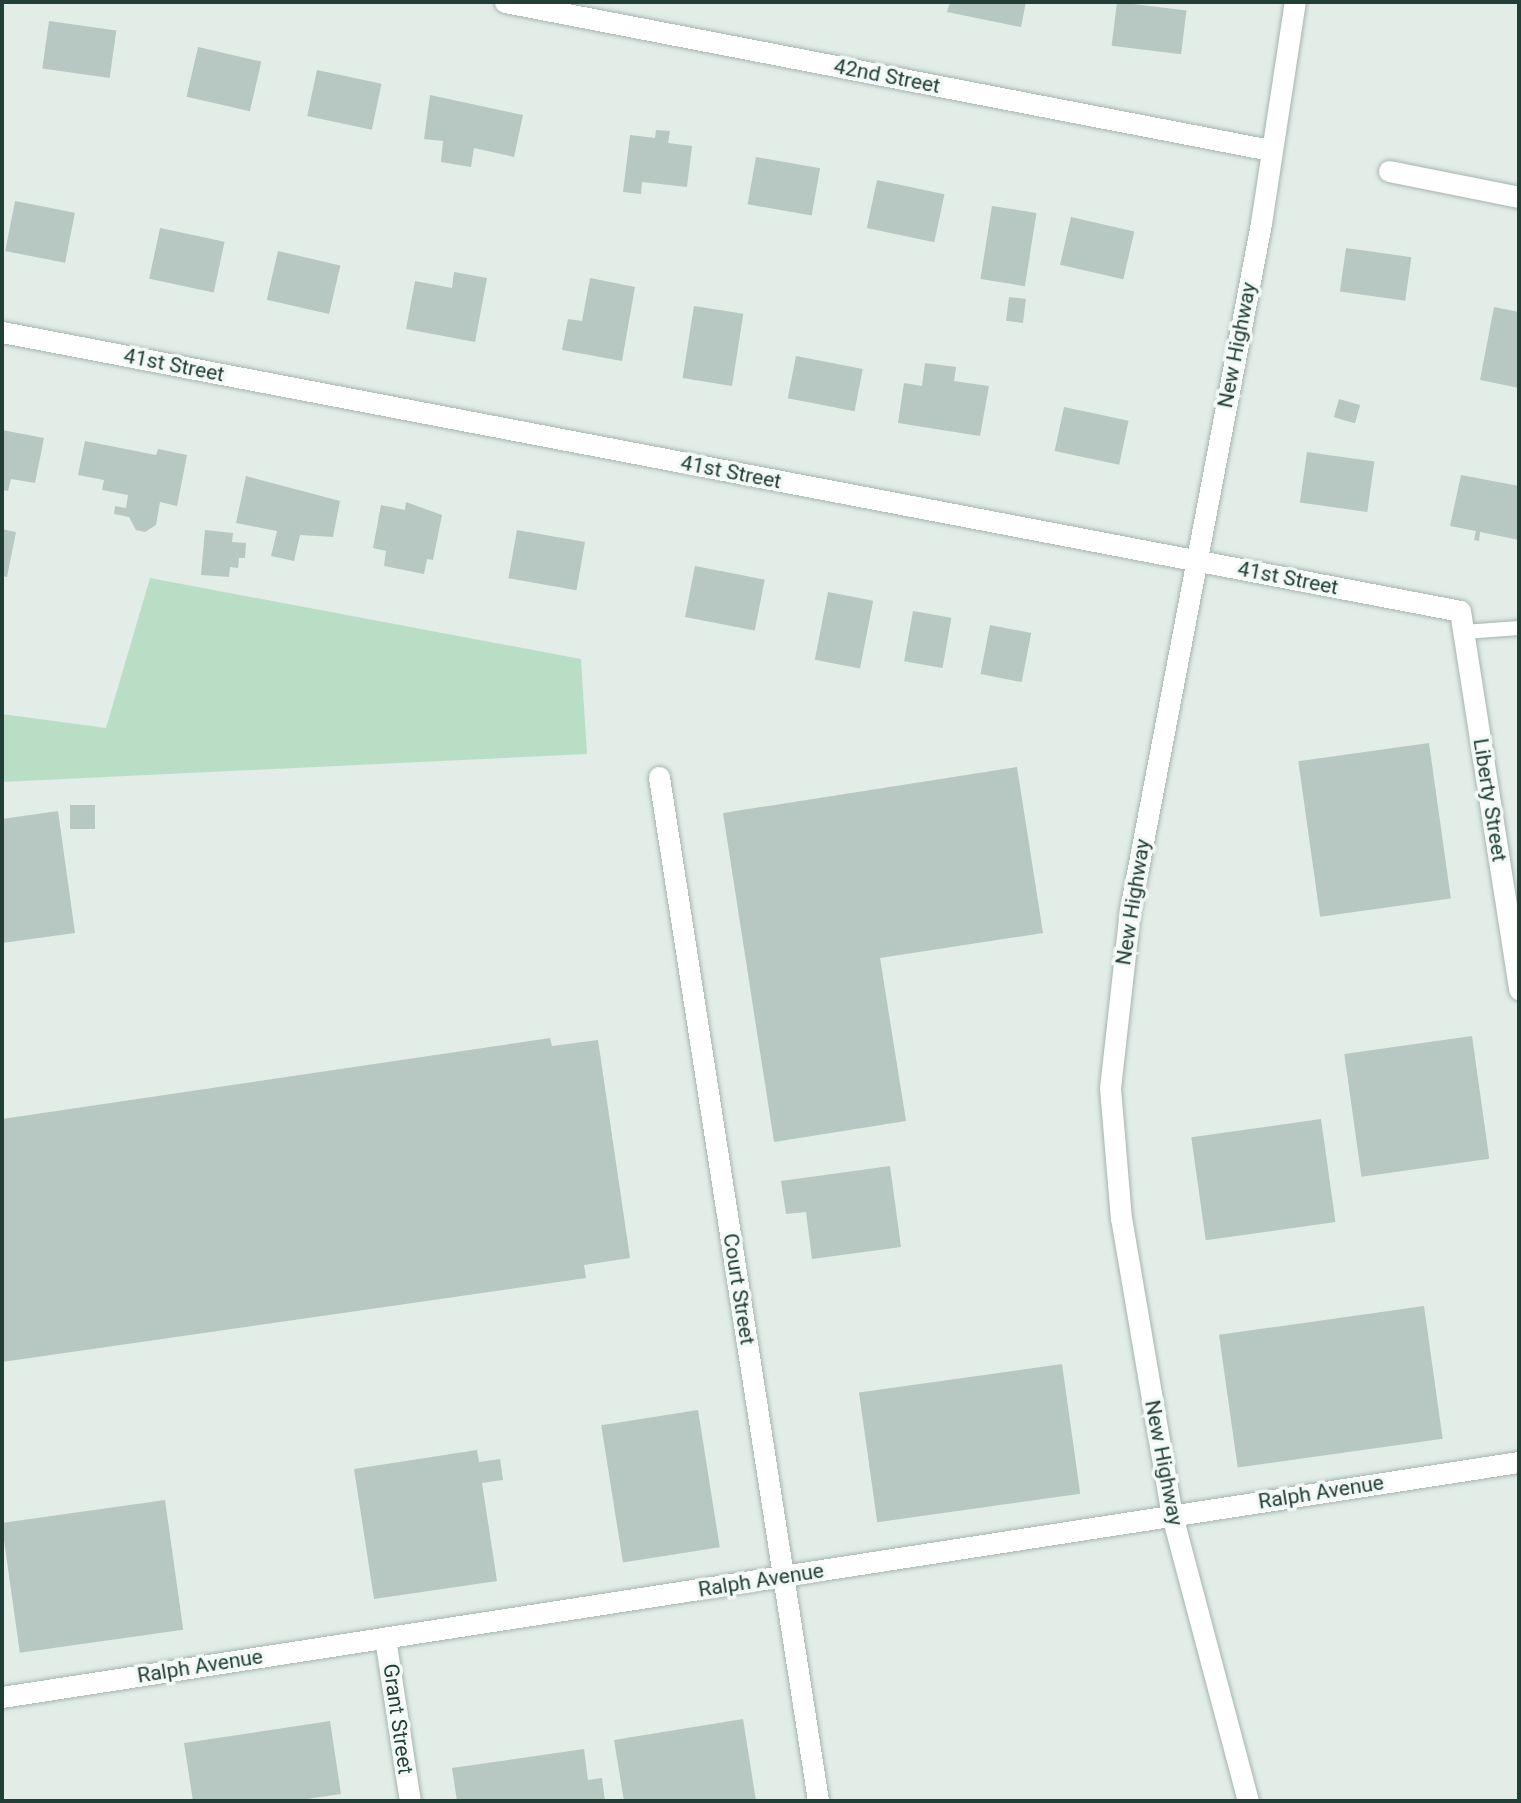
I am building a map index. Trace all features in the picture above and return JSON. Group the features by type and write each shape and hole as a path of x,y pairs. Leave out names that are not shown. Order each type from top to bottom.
{"street":[{"name":"42nd Street","path":"505,2 1270,150"},
{"name":"New Highway","path":"1248,1801 1172,1516 1121,1219 1110,1088 1130,910 1261,223 1270,150 1295,2"},
{"path":"1389,170 1519,197"},
{"name":"41st Street","path":"2,332 1195,560 1462,622"},
{"name":"Liberty Street","path":"1462,622 1519,989"},
{"name":"Court Street","path":"659,777 818,1801"},
{"name":"Ralph Avenue","path":"2,1697 1519,1462"},
{"name":"Grant Street","path":"386,1638 410,1801"}],"lane":[{"path":"1462,622 1519,628"}],"green space":[{"path":"150,578 581,659 587,754 2,782 2,714 106,728"}],"building":[{"path":"950,2 1026,2 1021,27 947,12"},
{"path":"1117,2 1186,11 1181,54 1112,46"},
{"path":"49,21 116,30 110,78 42,69"},
{"path":"198,47 261,62 250,111 187,97"},
{"path":"317,70 382,84 372,130 307,116"},
{"path":"430,95 523,115 514,157 474,148 471,167 441,162 443,141 424,139"},
{"path":"656,130 670,131 668,143 692,146 687,187 642,182 641,194 623,192 630,135 655,138"},
{"path":"756,157 820,168 812,216 748,204"},
{"path":"877,180 944,194 934,242 867,228"},
{"path":"15,201 75,213 65,263 5,251"},
{"path":"992,206 1036,213 1025,286 980,279"},
{"path":"1071,217 1134,232 1123,279 1060,265"},
{"path":"160,228 225,242 214,293 149,279"},
{"path":"1346,248 1411,257 1405,301 1340,292"},
{"path":"278,251 340,265 329,314 267,300"},
{"path":"454,272 487,278 475,342 406,329 415,281 452,288"},
{"path":"590,278 635,287 622,361 562,350 568,319 582,321"},
{"path":"1009,297 1026,299 1023,323 1006,321"},
{"path":"694,306 743,314 732,386 683,378"},
{"path":"1494,307 1519,312 1519,388 1480,380"},
{"path":"796,356 863,369 855,411 788,398"},
{"path":"925,363 956,367 954,381 989,386 980,436 898,423 904,383 922,386"},
{"path":"1339,399 1360,405 1355,423 1334,417"},
{"path":"1064,407 1129,421 1119,465 1055,451"},
{"path":"2,430 44,438 35,483 11,479 8,491 2,490"},
{"path":"85,441 156,455 158,449 187,455 177,506 160,502 156,525 145,532 136,530 129,517 114,514 115,506 126,508 128,495 102,490 104,480 78,475"},
{"path":"1307,452 1374,461 1367,512 1300,503"},
{"path":"1461,475 1519,486 1519,540 1480,532 1479,541 1474,540 1476,531 1450,526"},
{"path":"246,476 340,501 333,537 300,535 294,561 271,556 277,531 236,523"},
{"path":"406,502 442,515 433,560 427,559 424,574 384,566 386,551 373,548 381,505 405,510"},
{"path":"2,529 16,532 7,577 2,576"},
{"path":"205,530 233,533 232,542 246,543 245,558 239,558 238,568 230,567 229,577 201,575"},
{"path":"517,530 585,542 576,590 508,578"},
{"path":"695,566 765,580 755,631 685,617"},
{"path":"828,592 873,601 860,669 815,660"},
{"path":"913,611 951,618 943,668 904,661"},
{"path":"990,625 1031,633 1022,682 980,674"},
{"path":"1429,743 1451,898 1320,917 1298,761"},
{"path":"1017,767 1043,933 880,958 906,1121 774,1142 723,813"},
{"path":"70,805 95,805 95,829 70,829"},
{"path":"58,811 75,933 2,943 2,819"},
{"path":"1472,1036 1489,1159 1362,1177 1344,1054"},
{"path":"550,1038 552,1046 598,1040 630,1258 584,1265 586,1278 2,1362 2,1119"},
{"path":"1321,1119 1335,1222 1206,1240 1191,1137"},
{"path":"890,1166 901,1247 812,1259 806,1212 786,1214 781,1181"},
{"path":"1424,1306 1443,1439 1238,1468 1219,1335"},
{"path":"1062,1364 1080,1494 877,1522 859,1393"},
{"path":"698,1410 720,1547 623,1563 601,1425"},
{"path":"477,1450 479,1462 500,1459 503,1480 482,1483 497,1581 374,1599 354,1469"},
{"path":"165,1500 183,1630 20,1653 2,1523"},
{"path":"743,1719 756,1801 624,1801 614,1740"},
{"path":"330,1721 341,1794 293,1801 193,1801 184,1743"},
{"path":"584,1749 588,1780 602,1778 605,1801 457,1801 452,1768"}]}
